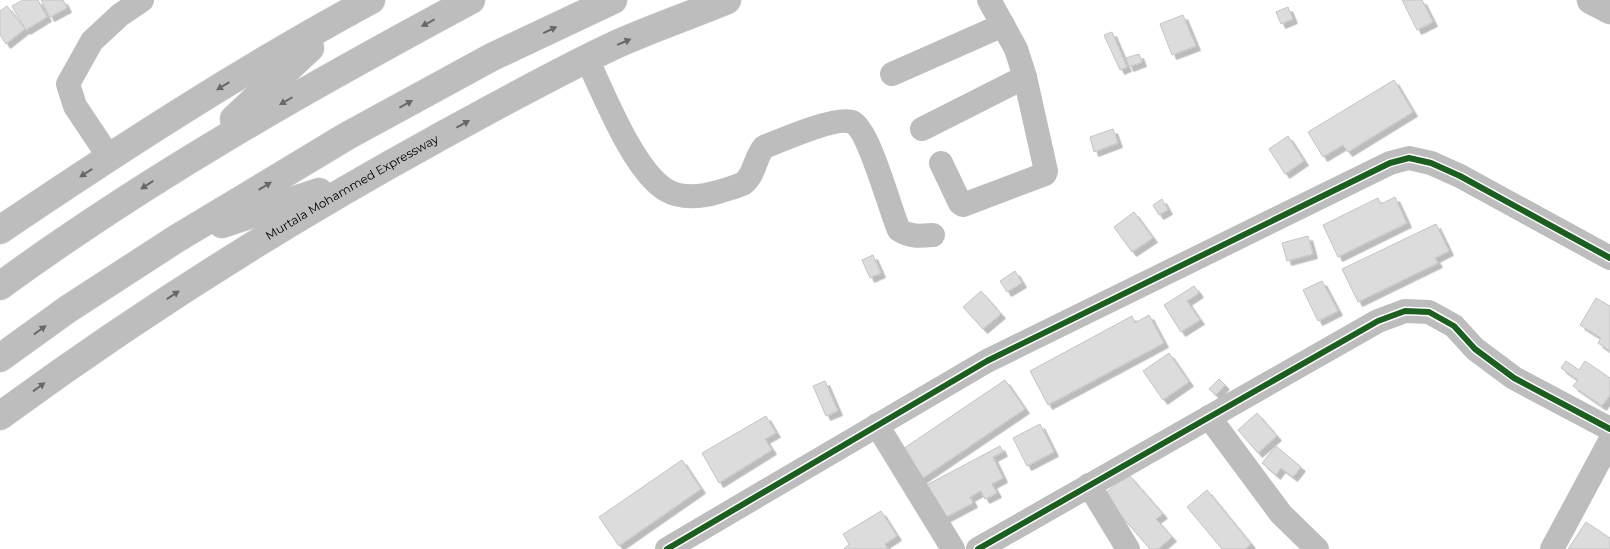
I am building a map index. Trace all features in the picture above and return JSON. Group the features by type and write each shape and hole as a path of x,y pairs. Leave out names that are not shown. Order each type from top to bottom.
{"highway":[{"path":"0,286 69,235 198,152 341,70 471,0"},
{"path":"0,358 68,309 176,239 347,136 492,57 613,0"},
{"name":"Murtala Mohammed Expressway","path":"0,416 117,332 232,257 368,176 587,59 618,44 727,0"},
{"path":"1591,0 1610,10"},
{"path":"0,230 220,87 359,6"},
{"path":"198,152 359,6"},
{"path":"176,239 368,176"}],"street":[{"path":"109,158 75,106 68,84 92,40 120,15 142,0"},
{"path":"940,163 960,203 964,205 1044,174 1046,167 1025,76 1016,49 989,0"},
{"path":"892,74 1003,26"},
{"path":"587,59 614,117 644,168 666,190 684,196 709,195 743,184 750,176 758,154 764,147 838,121 852,122 860,128 874,158 899,230 906,235 933,235"},
{"path":"922,129 1025,76"},
{"path":"667,549 986,361 1390,163 1410,158 1431,163 1460,176 1610,258"},
{"path":"978,549 1378,321 1405,311 1429,312 1454,326 1475,349 1514,378 1610,429"},
{"path":"1209,417 1281,514 1317,549"},
{"path":"877,425 953,549"},
{"path":"1552,549 1610,441"},
{"path":"1089,486 1128,549"}],"building":[{"path":"23,0 38,0 47,17 26,30 12,6"},
{"path":"41,0 63,0 67,8 50,17"},
{"path":"1402,0 1422,0 1433,22 1417,30"},
{"path":"7,6 25,29 6,44 0,35 0,11"},
{"path":"1288,7 1293,19 1281,24 1276,12"},
{"path":"1183,15 1196,46 1172,55 1160,24"},
{"path":"1112,32 1127,67 1120,70 1104,35"},
{"path":"1139,54 1142,62 1129,67 1126,58"},
{"path":"1394,80 1413,112 1348,152 1343,145 1323,157 1308,132"},
{"path":"1113,129 1118,143 1094,152 1090,137"},
{"path":"1288,136 1304,161 1285,174 1269,149"},
{"path":"1395,197 1407,223 1338,257 1323,225 1378,198 1381,204"},
{"path":"1162,199 1168,210 1159,215 1153,205"},
{"path":"1134,212 1153,238 1132,252 1114,227"},
{"path":"1436,224 1449,251 1435,258 1438,263 1358,302 1342,269"},
{"path":"1308,236 1313,254 1287,261 1282,243"},
{"path":"873,255 881,273 870,278 862,260"},
{"path":"1015,271 1022,283 1007,292 1000,281"},
{"path":"1322,281 1338,311 1318,321 1303,290"},
{"path":"1194,286 1199,293 1187,301 1200,320 1181,332 1164,305"},
{"path":"981,291 1001,314 983,329 963,307"},
{"path":"1596,298 1610,306 1610,351 1598,343 1601,338 1580,325"},
{"path":"1149,315 1164,343 1048,405 1030,371 1132,316 1135,323"},
{"path":"1169,353 1189,382 1163,400 1143,371"},
{"path":"1566,361 1579,370 1585,361 1610,378 1610,395 1602,406 1573,386 1578,380 1561,368"},
{"path":"1219,379 1225,385 1216,395 1209,389"},
{"path":"1005,380 1025,409 920,480 900,451"},
{"path":"825,381 838,411 826,416 813,386"},
{"path":"1257,413 1277,436 1258,453 1238,430"},
{"path":"766,416 776,433 765,439 772,450 719,483 702,453"},
{"path":"1040,424 1054,452 1027,466 1013,438"},
{"path":"1000,446 1003,452 993,457 1003,478 992,484 997,493 985,499 981,491 970,497 973,503 939,521 921,488"},
{"path":"1276,446 1301,467 1293,477 1281,468 1276,475 1262,463"},
{"path":"682,460 701,489 619,546 599,517"},
{"path":"1128,474 1163,514 1156,519 1172,537 1158,549 1150,549 1103,495"},
{"path":"1207,490 1251,544 1245,549 1222,549 1187,507"},
{"path":"881,511 897,536 885,544 888,549 844,549 849,544 843,534"},
{"path":"1586,522 1610,538 1610,549 1568,549"}],"cycle path":[{"path":"667,549 987,361 1390,163 1409,158 1431,163 1460,176 1610,258"},
{"path":"978,549 1378,321 1405,311 1429,312 1454,326 1475,349 1514,378 1610,429"}]}
